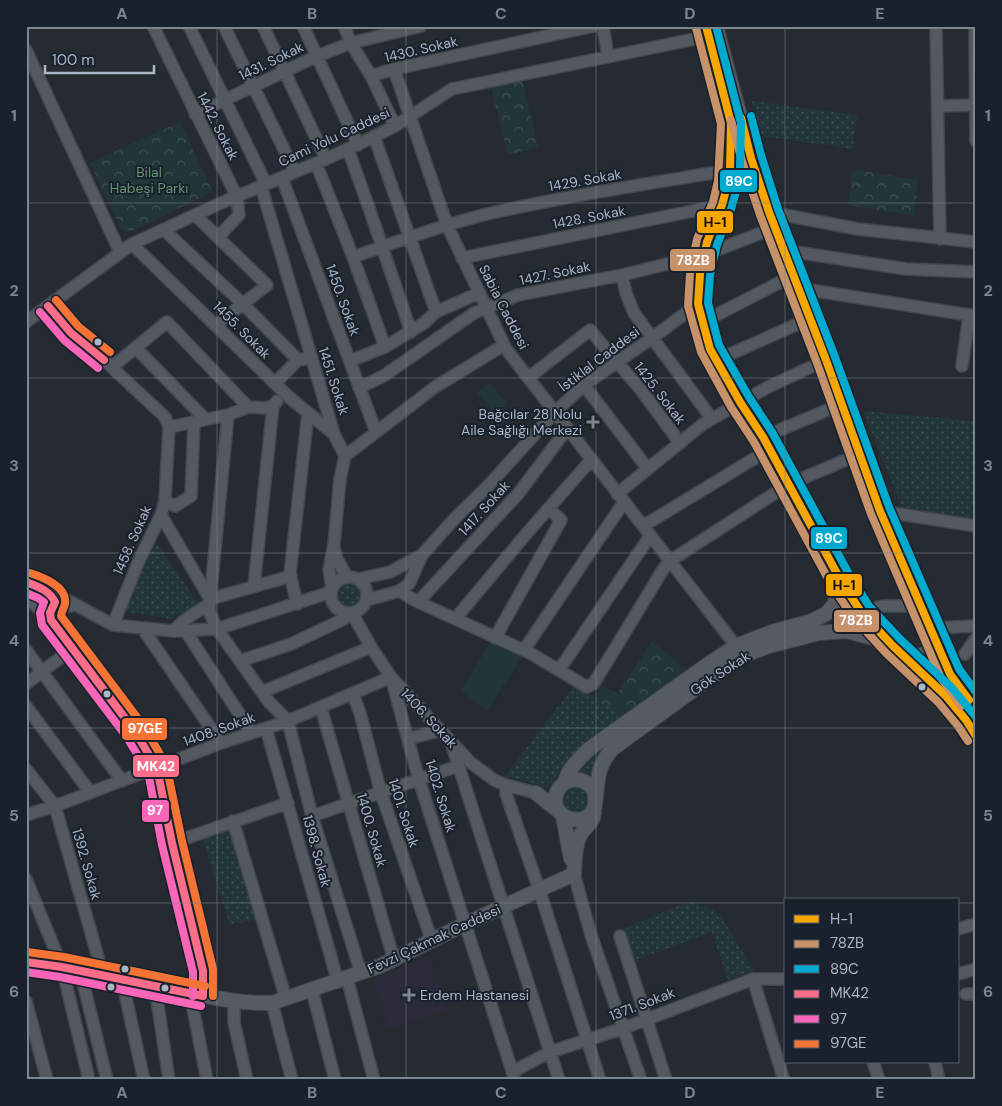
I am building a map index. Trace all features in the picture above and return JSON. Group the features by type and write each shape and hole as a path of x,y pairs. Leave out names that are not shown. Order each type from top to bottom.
{"main road":[{"path":"710,30 730,123 730,170 722,205 704,255 700,274 698,304 710,349 766,443 861,612 897,650 945,695 966,720 976,736"},
{"path":"710,30 774,228 826,360 880,511 950,674 967,698 976,706"},
{"path":"730,152 732,161 738,167 746,167 751,158"},
{"path":"829,612 837,598 842,581"},
{"path":"829,612 834,609 844,608 849,610 853,621 843,631"},
{"name":"Gök Sokak","path":"574,874 576,851 581,834 593,818 598,774 603,760 612,750 664,704 736,646 772,632 812,621 829,612"},
{"path":"897,650 917,656 928,653 933,646 932,629"},
{"name":"Gök Sokak","path":"574,874 561,814 556,805 555,798 574,763 589,749 742,656 768,646 819,633 843,631 869,637 897,650"},
{"path":"571,779 585,781 594,790 595,803 591,814 580,820 574,820 561,814 536,793 545,794 571,779"},
{"name":"Fevzi Çakmak Caddesi","path":"26,962 80,970 197,995 260,1004 279,1001 394,960 465,924 574,874"}],"street":[{"name":"1451. Sokak","path":"189,26 263,185 311,358 334,434 345,456"},
{"path":"224,26 295,172"},
{"path":"263,26 285,71 321,161 385,347"},
{"path":"303,26 353,147 411,332"},
{"path":"344,26 351,43 371,76 394,126"},
{"name":"1431. Sokak","path":"195,114 317,56 351,43 421,26"},
{"path":"603,26 608,57"},
{"path":"936,26 940,239"},
{"path":"974,26 976,141"},
{"name":"1442. Sokak","path":"155,27 195,114 237,196"},
{"name":"1430. Sokak","path":"371,76 394,69 588,27"},
{"name":"Cami Yolu Caddesi","path":"26,322 132,244 237,196 353,147 394,126 452,89 608,57 710,30"},
{"path":"26,50 120,252"},
{"name":"Sabia Caddesi","path":"394,69 447,225 485,309 504,345 554,413 736,646"},
{"path":"938,106 975,106"},
{"path":"374,136 436,312"},
{"name":"1429. Sokak","path":"353,257 447,225 483,215 588,194 730,170"},
{"name":"1450. Sokak","path":"282,178 376,432"},
{"path":"219,236 238,215 237,196"},
{"name":"1428. Sokak","path":"462,258 722,205"},
{"path":"769,212 858,229 976,242"},
{"path":"195,215 219,236 235,255 267,286 216,324"},
{"name":"1427. Sokak","path":"360,388 385,375 474,314 518,295 704,255 774,228"},
{"path":"164,230 242,303 298,360"},
{"name":"1455. Sokak","path":"132,244 285,393 334,434"},
{"path":"783,250 906,269 976,272"},
{"path":"622,274 626,293 634,313 712,419"},
{"path":"703,322 794,282 972,316 970,351 962,366"},
{"path":"350,361 385,347 411,332 436,312 479,293"},
{"name":"İstiklal Caddesi","path":"409,584 422,556 554,413 584,385 698,304"},
{"path":"48,306 71,333 112,367 164,417 169,427 228,415 248,407 265,408 272,406 285,393"},
{"path":"716,360 809,319"},
{"path":"112,367 167,322 248,407"},
{"name":"1425. Sokak","path":"528,378 590,330 618,362 680,443"},
{"path":"351,613 339,610 332,594 329,570 334,544 340,479 345,456 435,387 504,345"},
{"path":"136,348 199,420 191,496 175,506 165,501"},
{"path":"275,383 298,360 311,358"},
{"path":"524,650 621,498 648,469 712,419 768,386 826,360"},
{"path":"584,385 648,469"},
{"path":"559,670 646,531 766,443 842,404"},
{"path":"254,586 272,406"},
{"path":"297,604 291,576 292,551 308,412"},
{"path":"228,415 209,610 217,630 269,702 288,722 312,816 360,973"},
{"name":"1458. Sokak","path":"113,625 140,558 161,515 165,501 169,427"},
{"name":"1417. Sokak","path":"418,602 518,494 567,429"},
{"path":"399,591 418,602 524,650 587,687 594,683 670,561 789,484 860,454"},
{"path":"456,619 591,460"},
{"path":"495,638 561,520 548,509"},
{"path":"880,511 976,526"},
{"path":"161,515 209,602"},
{"path":"334,544 337,559 347,576"},
{"name":"İstiklal Caddesi","path":"359,579 390,572 422,556"},
{"path":"173,631 209,602 254,586 291,576"},
{"path":"262,692 368,642 365,603 367,588 359,579 347,576 338,580 332,594"},
{"path":"26,582 48,591 113,625 173,631 217,630 332,594"},
{"path":"240,661 291,644 344,619 351,613 360,610 365,603 399,591 409,584 418,602"},
{"path":"52,620 50,613 54,606 54,599 48,591 39,589 32,592 32,598 37,606 45,610 54,606 65,604 88,612"},
{"path":"26,597 52,620 134,730 158,768 172,843 203,971 197,995 208,1080"},
{"path":"861,612 883,606 921,606"},
{"name":"1406. Sokak","path":"351,613 391,677 470,762 494,780 506,785"},
{"path":"932,629 976,626"},
{"path":"143,629 221,743"},
{"path":"185,630 251,732"},
{"path":"964,654 976,638"},
{"path":"26,684 73,648"},
{"path":"26,650 122,781"},
{"name":"1408. Sokak","path":"26,815 55,806 251,732 288,722 391,677"},
{"name":"1402. Sokak","path":"391,677 419,780 514,1076"},
{"name":"1401. Sokak","path":"353,694 360,713 380,793 432,941"},
{"path":"26,706 90,792"},
{"name":"1400. Sokak","path":"321,708 394,960"},
{"name":"1398. Sokak","path":"266,728 374,1080"},
{"path":"408,739 440,730"},
{"path":"451,742 559,1080"},
{"path":"312,816 458,766"},
{"name":"1392. Sokak","path":"26,768 55,806 102,975"},
{"path":"536,793 506,785 506,794 539,889 600,1080"},
{"path":"172,843 288,803"},
{"path":"233,821 279,1001 292,1080"},
{"path":"574,874 591,935 641,1080"},
{"path":"26,879 62,967 89,1080"},
{"path":"960,928 976,924"},
{"path":"620,936 666,1080"},
{"path":"960,973 976,969"},
{"path":"80,970 107,1080"},
{"path":"753,979 784,1080"},
{"name":"1371. Sokak","path":"514,1076 550,1052 624,1028 753,979 784,979"},
{"path":"122,980 144,1080"},
{"path":"155,986 169,1080"},
{"path":"312,990 335,1080"},
{"path":"234,1000 234,1022 247,1080"},
{"path":"26,1001 47,1080"},
{"path":"874,1064 879,1080"},
{"path":"935,1064 939,1080"}],"shaded area":[{"name":"Erdem Hastanesi","path":"429,956 447,1011 388,1029 372,979"}],"green space":[{"path":"522,77 538,147 508,155 490,84"},
{"path":"752,101 857,115 853,149 760,136"},
{"name":"Bilal Habeşi Parkı","path":"180,122 213,192 132,231 122,230 90,163"},
{"path":"852,169 918,180 914,216 848,205"},
{"path":"489,382 507,403 495,414 477,393"},
{"path":"863,411 976,421 976,476 971,520 902,507"},
{"path":"153,538 198,603 171,619 125,612"},
{"path":"350,584 358,587 361,595 358,603 350,606 342,603 339,595 342,587"},
{"path":"491,641 523,656 487,710 461,691"},
{"path":"652,642 688,671 626,716 596,697 603,686 617,694"},
{"path":"936,655 970,709 976,714 976,721 925,661 932,659"},
{"path":"574,686 626,716 572,758 548,787 505,776"},
{"path":"614,739 593,776 577,770 588,758"},
{"path":"587,786 589,808 575,811 566,807 563,798 569,787"},
{"path":"229,817 258,919 230,925 199,828"},
{"path":"689,901 720,914 754,971 728,980 712,932 633,961 622,930"}],"transit line":[{"name":"H-1","path":"706,26 731,123 728,183 722,205 707,242 700,274 698,304 710,349 740,402 763,437 841,581 861,612 893,646 945,695 966,720 976,736"},
{"name":"89C","path":"716,26 741,123 738,185 717,245 710,275 708,303 719,345 772,432 850,576 869,606 900,639 952,688 976,717"},
{"name":"78ZB","path":"696,28 721,124 718,181 713,202 697,239 690,273 688,306 701,352 731,407 754,442 832,586 853,617 886,653 938,702 968,741"},
{"name":"89C","path":"751,116 778,209 835,357 889,507 959,669 976,692"},
{"name":"H-1","path":"741,118 751,158 769,212 826,360 880,511 950,674 969,700"},
{"name":"78ZB","path":"731,120 760,215 817,363 871,514 941,678 961,706"},
{"name":"97GE","path":"56,300 78,326 110,352"},
{"name":"MK42","path":"48,306 71,333 104,360"},
{"name":"97","path":"40,312 64,340 98,368"},
{"name":"97GE","path":"30,573 53,583 62,592 65,604 61,616 142,724 166,764 182,841 213,969 213,996"},
{"name":"MK42","path":"26,582 43,589 53,598 55,602 50,613 51,620 134,730 157,768 172,843 203,971 203,996"},
{"name":"97","path":"26,593 44,602 40,613 42,625 126,736 148,772 162,845 193,972 193,996"},
{"name":"97GE","path":"27,952 64,957 205,986"},
{"name":"MK42","path":"26,962 62,967 203,996"},
{"name":"97","path":"26,972 60,977 201,1006"}],"place":[{"name":"Bağcılar 28 Nolu Aile Sağlığı Merkezi","path":"593,422"},
{"name":"Erdem Hastanesi","path":"409,995"}]}
